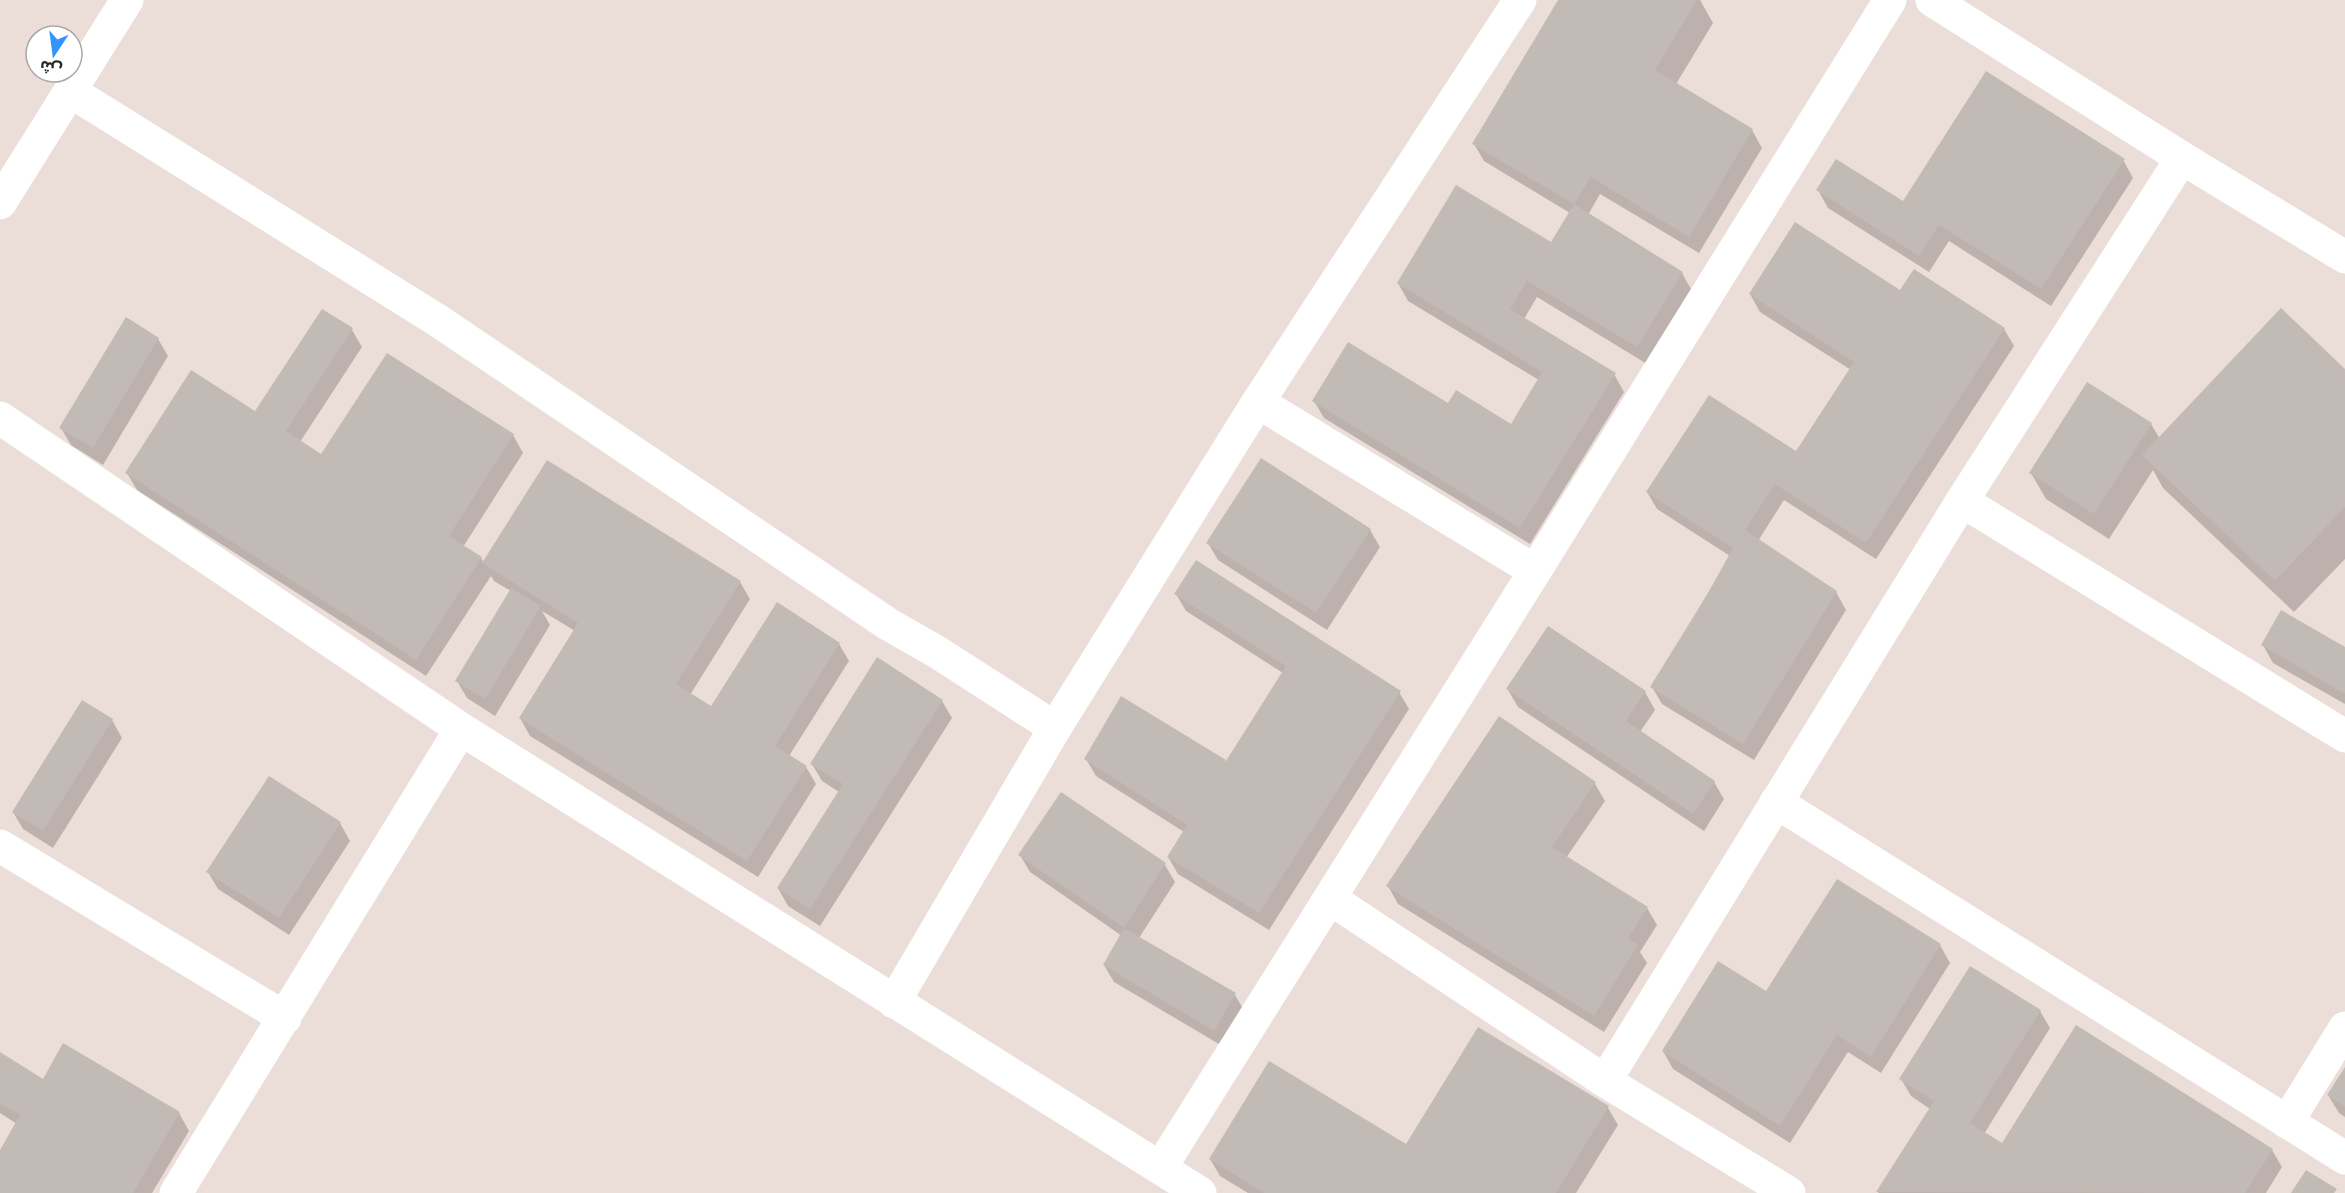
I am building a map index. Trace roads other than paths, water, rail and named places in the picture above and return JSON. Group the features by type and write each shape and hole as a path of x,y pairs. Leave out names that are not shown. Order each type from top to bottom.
{"street":[{"path":"0,203 127,0"},
{"path":"894,1002 1054,728 1258,402 1521,0"},
{"path":"1161,1167 1331,899 1890,0"},
{"path":"1932,0 2182,158 2345,257"},
{"path":"70,91 437,320 888,624 937,652 1054,728"},
{"path":"1605,1081 1962,501 2182,158"},
{"path":"1258,402 1535,571"},
{"path":"0,418 461,729 1200,1193"},
{"path":"1962,501 2345,736"},
{"path":"180,1192 461,729"},
{"path":"1776,802 2345,1158"},
{"path":"3,854 285,1018"},
{"path":"1331,899 1605,1081 1789,1193"},
{"path":"2287,1122 2345,1028"}]}
